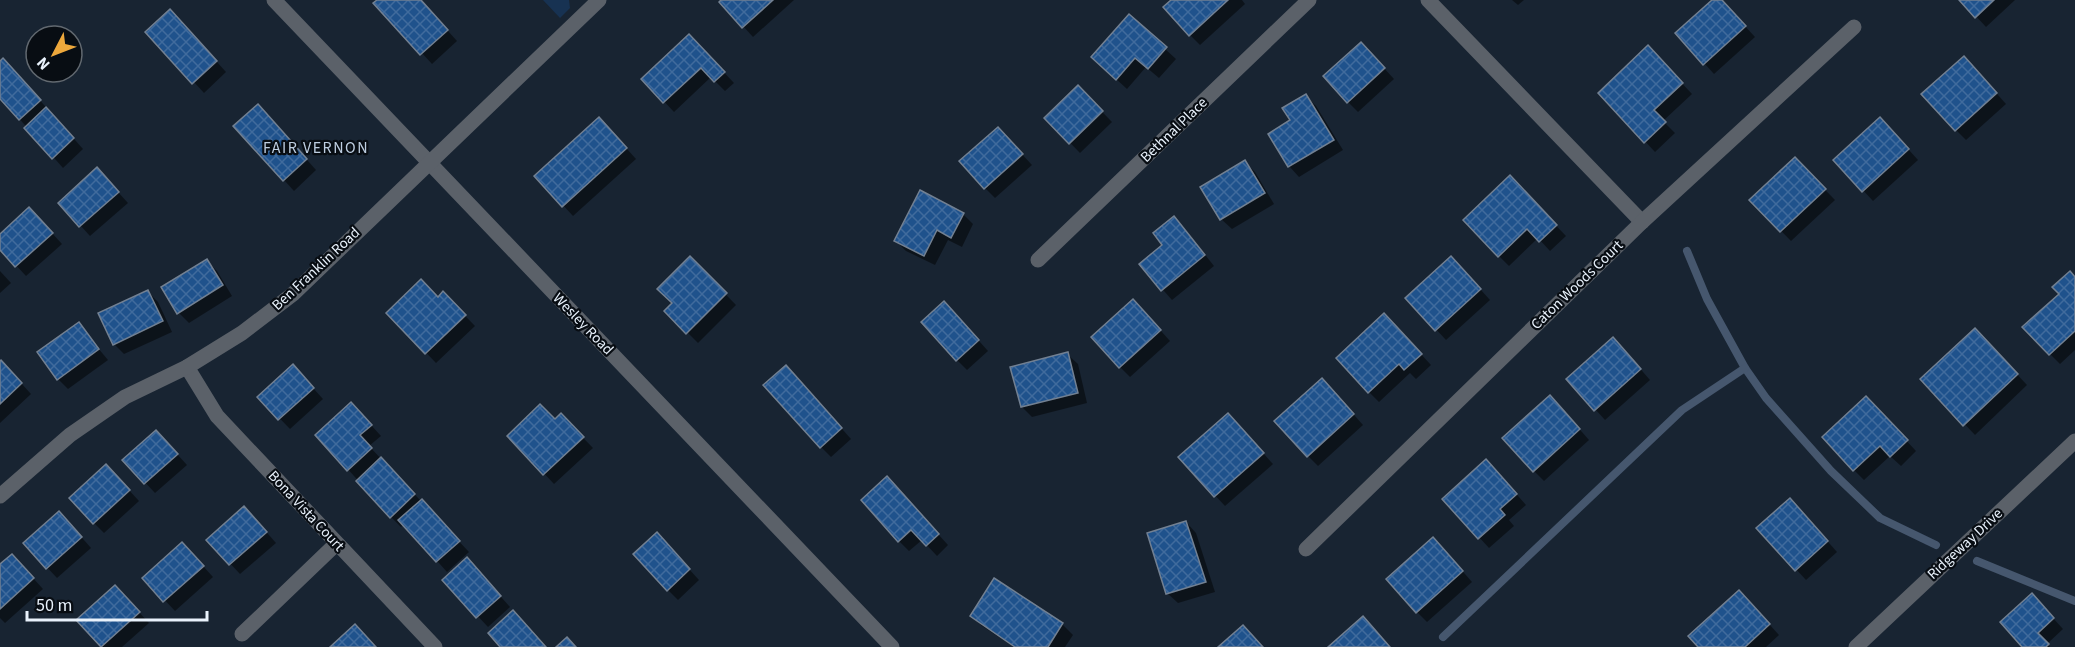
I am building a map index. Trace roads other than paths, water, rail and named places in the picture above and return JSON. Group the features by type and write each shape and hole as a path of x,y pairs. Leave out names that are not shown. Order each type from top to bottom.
{"street":[{"name":"Wesley Road","path":"274,0 892,647"},
{"name":"Ben Franklin Road","path":"0,496 70,435 116,404 187,367 242,333 293,294 599,0"},
{"name":"Bethnal Place","path":"1038,260 1310,0"},
{"path":"1428,0 1642,222"},
{"name":"Caton Woods Court","path":"1306,549 1642,222 1854,27"},
{"name":"Bona Vista Court","path":"187,367 217,416 435,647"},
{"name":"Ridgeway Drive","path":"1856,647 2075,441"},
{"path":"242,634 336,543"}],"waterway":[{"path":"1687,251 1707,299 1745,368 1766,398 1831,471 1880,518 1936,545"},
{"path":"1443,637 1682,410 1745,368"},
{"path":"1977,561 2075,601"}],"district":[{"name":"FAIR VERNON","path":"316,148"}]}
